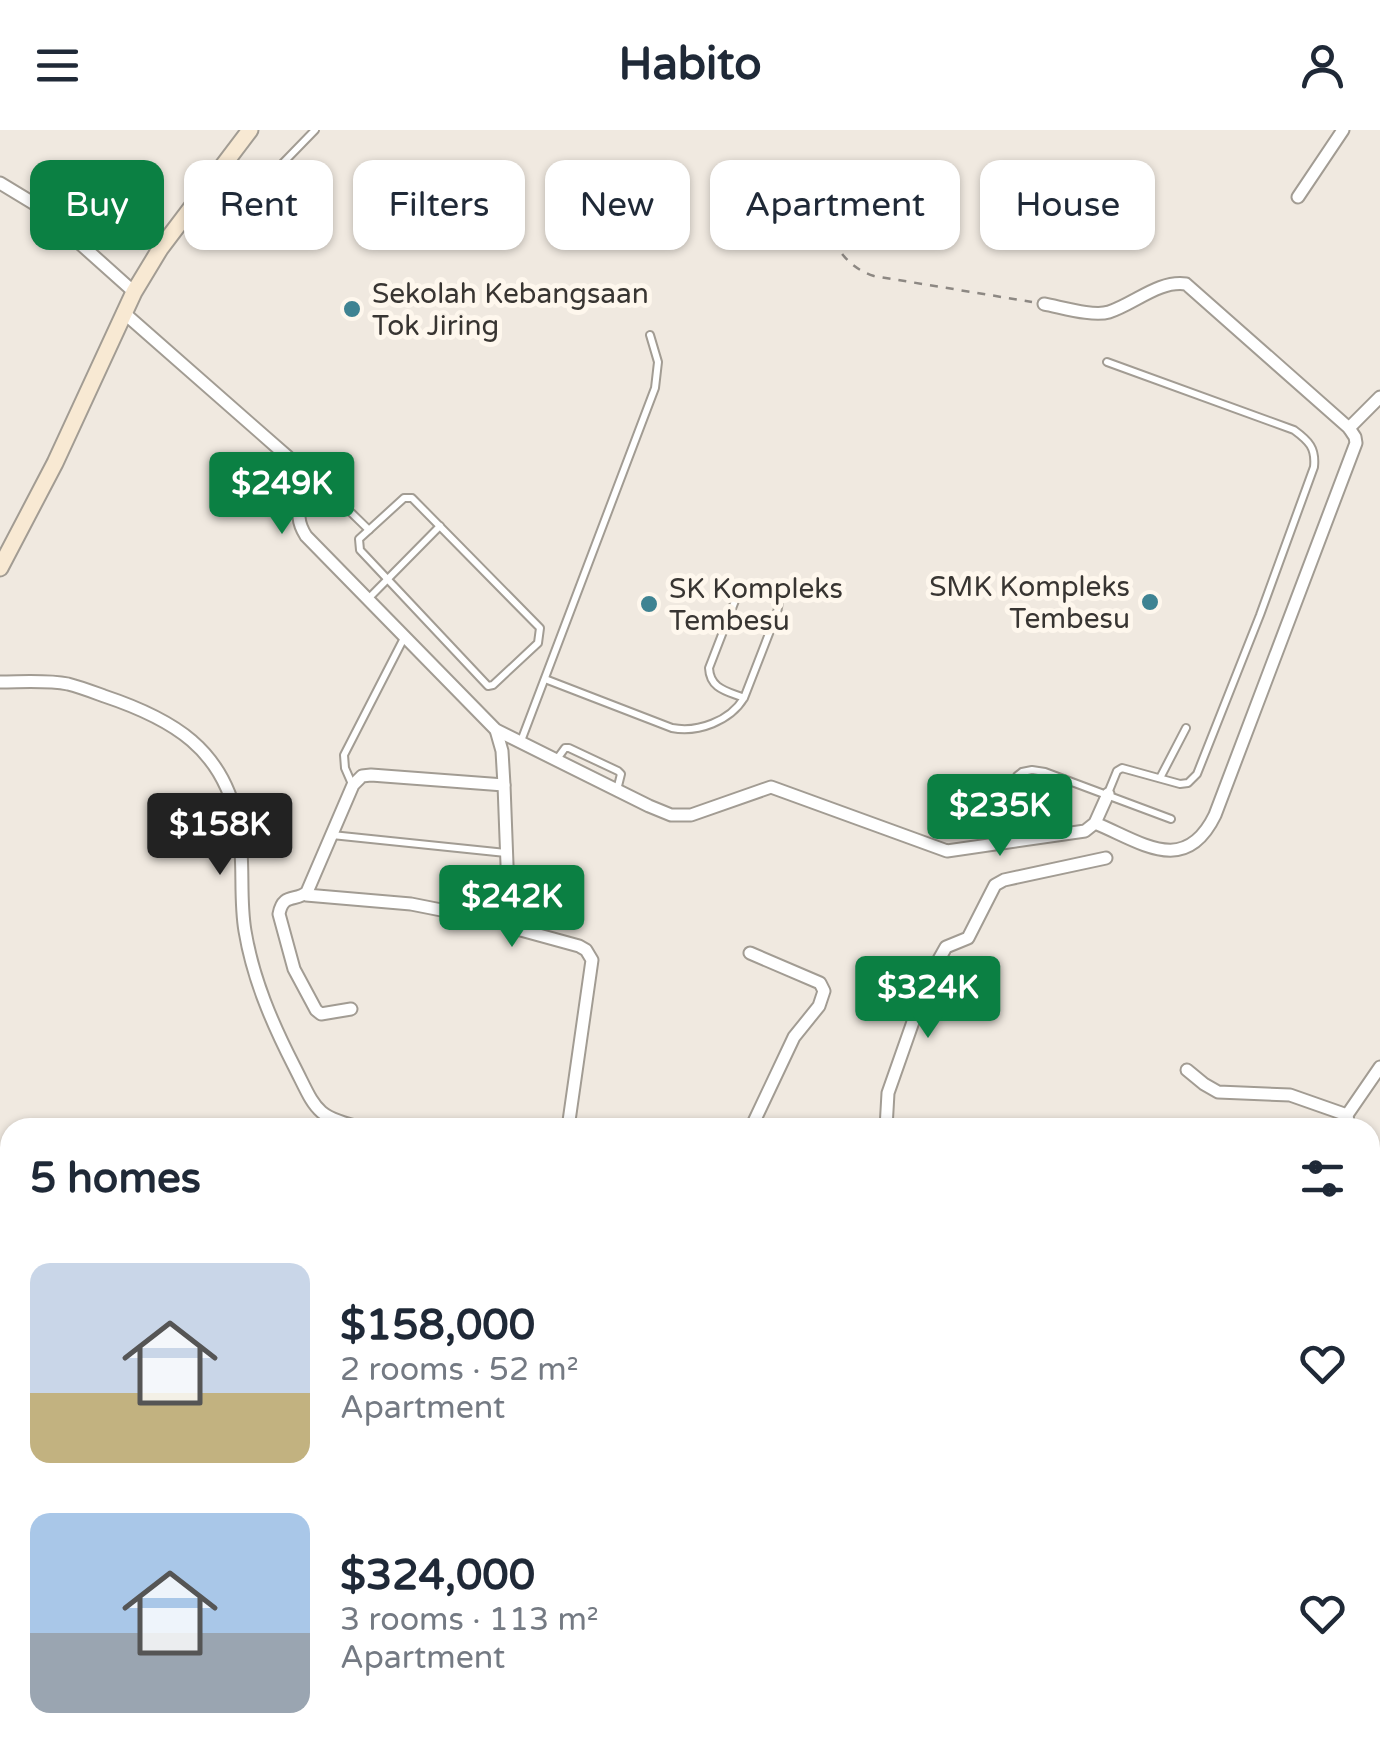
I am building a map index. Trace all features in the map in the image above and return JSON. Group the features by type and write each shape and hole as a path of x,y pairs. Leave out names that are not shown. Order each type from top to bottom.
{"street":[{"path":"0,568 55,463 134,292 160,248 250,130"},
{"path":"1298,197 1342,130"},
{"path":"0,183 38,206 134,292"},
{"path":"1044,304 1106,313 1162,287 1186,284 1356,436 1206,833 1192,846 1166,851 1095,823"},
{"path":"123,312 298,468 302,480 299,524 306,536 496,730 617,790 671,815 691,816 771,787 948,851 1074,834 1095,823 1108,794"},
{"path":"1349,428 1380,397"},
{"path":"0,682 67,684 134,706 190,738 205,753 222,776 234,809 239,830 244,930 271,1021 318,1109 329,1118"},
{"path":"496,730 502,751 508,910 512,924"},
{"path":"306,895 353,784 362,776 504,785"},
{"path":"887,1118 888,1093 928,980 946,947 968,938 995,885 1106,858"},
{"path":"351,1009 318,1012 294,968 279,920 279,910 289,898 306,895 411,904 512,924 524,932 579,946 592,960 569,1118"},
{"path":"750,953 820,982 824,991 818,1006 794,1037 755,1118"},
{"path":"1350,1118 1380,1066"},
{"path":"1188,1070 1218,1092 1290,1095 1341,1118"}],"lane":[{"path":"286,160 315,130"},
{"path":"521,742 656,388 658,362 650,335"},
{"path":"1107,362 1294,430 1308,440 1315,456 1314,468 1260,614 1194,780 1185,784 1122,768 1108,794"},
{"path":"302,480 328,491 369,530"},
{"path":"404,498 412,498 537,624 538,643 488,686 360,550 359,539 369,530 404,498"},
{"path":"368,599 440,526"},
{"path":"545,678 672,728 694,730 729,716 744,698 777,613 776,594 754,587 738,593 708,668 714,686 744,698"},
{"path":"353,784 344,755 405,636"},
{"path":"1160,778 1186,728"},
{"path":"990,846 1016,776 1022,772 1044,772 1172,819"},
{"path":"331,834 506,854"}],"path":[{"path":"839,250 858,271 874,276 1044,304"}],"place":[{"name":"Sekolah Kebangsaan Tok Jiring","path":"352,309"},
{"name":"SMK Kompleks Tembesu","path":"1150,602"},
{"name":"SK Kompleks Tembesu","path":"649,604"}]}
